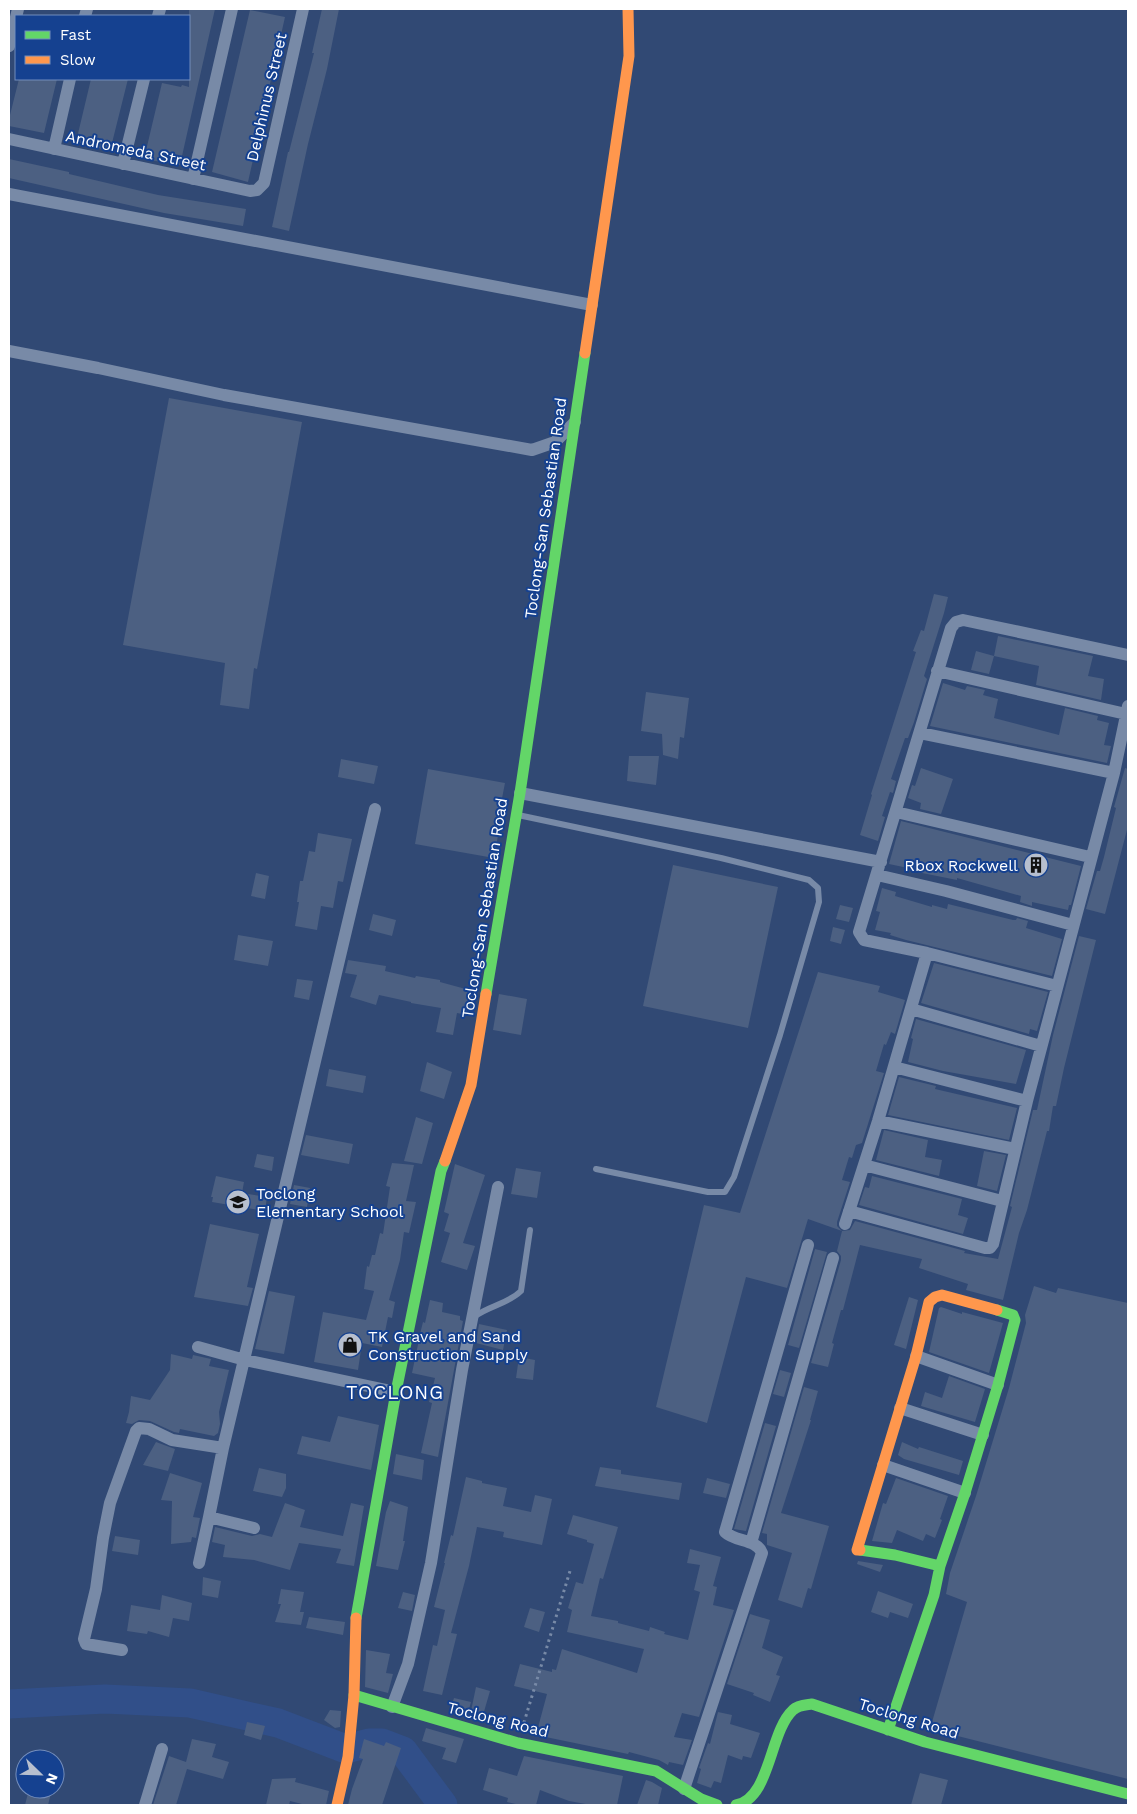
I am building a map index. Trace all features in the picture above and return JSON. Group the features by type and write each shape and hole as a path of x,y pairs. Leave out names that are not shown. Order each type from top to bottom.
{"street":[{"path":"193,179 232,9"},
{"name":"Delphinus Street","path":"257,190 264,183 303,9"},
{"name":"Toclong-San Sebastian Road","path":"337,1805 348,1757 354,1695 356,1617 396,1392 441,1170 471,1085 520,793 629,56 628,9"},
{"path":"9,46 15,21"},
{"path":"54,149 70,80"},
{"path":"123,164 144,80"},
{"name":"Andromeda Street","path":"9,139 250,191 257,190"},
{"path":"9,194 592,305"},
{"path":"9,352 98,368 224,395 532,450 556,442 574,422"},
{"path":"1057,986 864,940 859,932 937,671 951,628 956,622 963,620 1128,655"},
{"path":"849,1211 985,1248 990,1248 993,1244 1041,1046 1114,773 1127,710 937,671"},
{"path":"920,733 1114,773"},
{"path":"520,793 881,862"},
{"path":"199,1563 223,1448 375,809"},
{"path":"896,812 1090,857"},
{"path":"877,875 946,890 1073,925"},
{"path":"845,1224 878,1122 927,954"},
{"path":"911,1009 1041,1046"},
{"path":"894,1067 1027,1102"},
{"path":"878,1122 1015,1149"},
{"path":"864,1165 1002,1201"},
{"path":"392,1707 408,1664 431,1563 462,1370 474,1318 498,1187"},
{"path":"684,1789 762,1554 760,1548 729,1536 725,1532 808,1245"},
{"path":"751,1543 833,1258"},
{"path":"888,1730 934,1595 940,1566 983,1435 1015,1320 1013,1315 1008,1313 942,1295 935,1297 929,1302 916,1356 857,1550 895,1555 940,1566"},
{"path":"198,1347 245,1360 396,1392"},
{"path":"916,1356 998,1385"},
{"path":"900,1408 983,1435"},
{"path":"122,1650 86,1644 84,1639 96,1589 110,1503 136,1431 139,1428 149,1429 172,1440 223,1448"},
{"path":"883,1465 965,1493"},
{"path":"209,1517 254,1528"},
{"name":"Toclong Road","path":"354,1695 518,1743 656,1771 709,1803 717,1805"},
{"name":"Toclong Road","path":"736,1805 749,1799 757,1790 785,1722 792,1711 801,1705 812,1704 925,1742 1128,1794"},
{"path":"144,1805 162,1749"}],"lane":[{"path":"516,814 721,858 809,880 818,888 819,902 780,1035 734,1177 725,1192 708,1192 596,1169"},
{"path":"474,1318 480,1312 515,1296 520,1291 530,1230"}],"path":[{"path":"518,1743 570,1571"}],"building":[{"path":"189,9 215,9 180,165 144,159 162,83 189,87"},
{"path":"322,9 339,9 289,231 272,227 288,152 314,53 312,53"},
{"path":"250,10 285,17 248,182 212,172"},
{"path":"19,80 57,80 44,133 9,126"},
{"path":"91,80 128,80 110,151 76,142"},
{"path":"9,159 158,195 246,209 243,226 164,213 9,178"},
{"path":"169,398 302,422 257,669 254,668 249,709 220,705 225,663 123,645"},
{"path":"934,594 948,597 924,676 927,679 914,722 908,738 905,738 891,779 896,781 893,793 890,792 882,816 885,817 878,841 860,835 916,652 913,651 921,630 924,631"},
{"path":"998,636 1093,656 1088,676 1104,679 1101,700 1036,685 1039,666 994,656"},
{"path":"976,651 994,656 989,674 971,670"},
{"path":"943,683 965,690 967,686 985,690 983,695 998,699 994,718 1059,735 1065,708 1098,716 1097,720 1109,723 1104,745 1111,746 1107,763 930,726"},
{"path":"646,692 689,698 684,738 680,737 678,759 663,755 662,734 641,731"},
{"path":"629,756 659,756 656,785 627,781"},
{"path":"341,759 378,766 374,784 338,777"},
{"path":"921,768 953,779 941,814 920,809 921,803 908,798 912,785 915,786"},
{"path":"1125,768 1128,769 1128,826 1105,914 1086,909 1097,871 1100,871 1104,857 1116,808 1114,807"},
{"path":"428,769 505,783 496,829 499,830 494,858 415,844"},
{"path":"901,821 1081,866 1071,905 1069,905 1068,910 1032,902 1032,906 1020,902 1021,896 957,878 957,880 907,870 908,868 889,864"},
{"path":"318,833 352,839 343,882 338,881 333,908 321,906 317,930 295,926 300,881 303,881 309,851 315,852"},
{"path":"673,865 778,887 748,1028 643,1006"},
{"path":"256,873 269,876 265,899 251,896"},
{"path":"882,888 896,892 895,896 932,907 932,905 947,909 948,904 1013,920 1017,918 1028,921 1026,928 1062,939 1052,976 906,940 890,935 891,933 875,930 880,912 876,911"},
{"path":"840,905 853,908 849,922 836,919"},
{"path":"373,914 396,920 392,936 369,930"},
{"path":"833,927 845,930 841,944 830,941"},
{"path":"238,935 273,941 268,966 234,960"},
{"path":"1079,936 1096,940 1056,1106 1053,1106 1049,1131 1047,1131 1027,1210 1019,1233 1003,1300 966,1290 968,1284 919,1268 922,1259 860,1245 843,1310 841,1310 832,1343 834,1344 828,1367 811,1363 841,1260 841,1256 837,1251 842,1231 850,1230 855,1221 965,1251 964,1253 998,1259 1012,1207 1010,1206 1033,1110 1037,1110 1053,1035"},
{"path":"348,960 386,966 385,971 415,978 416,976 440,980 440,982 473,991 467,1015 457,1013 453,1035 436,1032 441,1008 379,995 376,1005 350,997 357,975 345,973"},
{"path":"934,963 1048,992 1037,1031 1030,1029 1029,1034 921,1003"},
{"path":"818,972 880,986 878,992 905,1000 895,1034 891,1032 886,1045 884,1044 876,1071 884,1073 862,1143 856,1145 852,1158 849,1157 842,1180 850,1182 837,1222 837,1226 842,1231 808,1219 787,1288 746,1277 707,1423 656,1407 704,1205 740,1213"},
{"path":"297,979 313,981 309,1000 294,997"},
{"path":"499,994 527,999 521,1035 493,1030"},
{"path":"916,1019 1026,1050 1016,1084 943,1071 908,1062"},
{"path":"427,1062 452,1072 444,1099 420,1091"},
{"path":"329,1069 366,1076 363,1093 326,1086"},
{"path":"899,1077 936,1086 935,1089 1017,1108 1009,1140 888,1115"},
{"path":"416,1117 433,1123 422,1164 404,1161"},
{"path":"884,1130 928,1140 925,1157 942,1160 939,1176 876,1160"},
{"path":"306,1135 353,1144 349,1164 301,1155"},
{"path":"984,1151 1006,1155 997,1191 977,1186"},
{"path":"257,1154 274,1157 272,1171 254,1167"},
{"path":"392,1163 414,1165 406,1201 416,1202 409,1233 404,1232 400,1260 389,1300 395,1302 392,1318 388,1317 382,1347 362,1343 358,1370 314,1362 323,1312 366,1320 374,1291 364,1289 367,1266 369,1267 372,1255 375,1255 380,1233 383,1234 390,1187 386,1186"},
{"path":"455,1164 485,1175 463,1243 475,1246 467,1270 441,1262 450,1233 444,1231 449,1214 444,1212"},
{"path":"516,1168 541,1172 537,1198 511,1194"},
{"path":"216,1176 244,1182 242,1193 267,1197 265,1211 212,1202 213,1197 211,1197"},
{"path":"872,1176 962,1199 958,1215 968,1218 963,1234 859,1205 865,1187 869,1188"},
{"path":"294,1185 310,1188 307,1207 290,1204"},
{"path":"210,1224 259,1234 247,1287 253,1288 248,1306 194,1297"},
{"path":"815,1249 827,1252 799,1348 788,1345"},
{"path":"1034,1286 1056,1293 1058,1288 1128,1303 1128,1779 930,1729 967,1602 946,1594 950,1573 1009,1388 1026,1323 1025,1315"},
{"path":"269,1291 295,1296 284,1354 255,1349"},
{"path":"909,1297 918,1300 906,1349 894,1345"},
{"path":"430,1300 443,1303 442,1312 460,1316 460,1320 463,1321 438,1457 421,1453 432,1403 429,1402 435,1378 412,1373 421,1330 423,1322 425,1323"},
{"path":"939,1308 962,1314 962,1312 1003,1323 989,1373 929,1352"},
{"path":"479,1324 507,1330 503,1350 476,1343"},
{"path":"171,1354 192,1359 193,1355 211,1359 209,1366 229,1370 219,1412 220,1424 218,1433 214,1436 180,1429 179,1433 174,1432 150,1421 139,1420 132,1424 126,1423 131,1396 150,1400 170,1370"},
{"path":"519,1357 535,1360 533,1380 516,1378"},
{"path":"780,1370 791,1373 784,1397 773,1394"},
{"path":"949,1376 985,1389 975,1422 921,1406 925,1392 942,1398"},
{"path":"804,1387 818,1391 811,1420 781,1513 829,1526 811,1589 808,1588 802,1608 778,1600 792,1553 767,1545 767,1534 762,1533"},
{"path":"338,1416 379,1425 371,1470 297,1454 302,1436 330,1442"},
{"path":"765,1423 776,1426 746,1531 734,1529"},
{"path":"156,1442 175,1449 168,1471 143,1465"},
{"path":"902,1442 918,1449 919,1447 963,1461 959,1475 904,1459 898,1455"},
{"path":"396,1454 424,1460 422,1480 393,1474"},
{"path":"600,1467 621,1470 621,1474 682,1483 679,1500 595,1486"},
{"path":"259,1468 286,1474 286,1488 282,1497 253,1491"},
{"path":"170,1473 202,1483 193,1517 200,1518 196,1538 192,1537 191,1542 171,1544 172,1501 161,1500"},
{"path":"466,1477 482,1481 482,1483 507,1488 503,1506 531,1512 535,1495 552,1499 542,1545 503,1537 504,1532 477,1527 469,1566 451,1633 457,1634 442,1695 423,1691 433,1645 437,1646 445,1610 434,1607"},
{"path":"707,1478 730,1484 726,1498 703,1493"},
{"path":"896,1478 948,1496 935,1538 926,1534 923,1541 897,1530 892,1543 872,1541 883,1503 886,1504"},
{"path":"390,1501 408,1507 403,1541 405,1541 398,1570 376,1566 386,1512"},
{"path":"285,1503 305,1510 300,1527 343,1536 351,1503 364,1506 354,1566 336,1563 341,1549 299,1543 290,1570 254,1560 223,1557 225,1545 212,1542 215,1527 252,1536 260,1534 272,1537"},
{"path":"573,1515 618,1527 603,1579 600,1578 591,1616 618,1621 618,1623 649,1631 650,1627 665,1632 664,1634 688,1640 700,1592 694,1590 700,1565 687,1563 690,1549 721,1557 713,1586 717,1587 713,1605 734,1610 699,1717 682,1713 674,1737 692,1740 683,1765 669,1762 668,1765 659,1760 629,1752 628,1754 536,1735 547,1694 514,1686 520,1664 552,1672 552,1669 556,1670 562,1649 637,1673 644,1649 567,1632 572,1610 568,1608 576,1582 583,1584 594,1544 567,1534"},
{"path":"115,1536 140,1540 138,1555 112,1551"},
{"path":"858,1561 883,1565 880,1572 857,1564"},
{"path":"203,1577 221,1581 218,1598 202,1595"},
{"path":"281,1589 304,1592 300,1612 304,1612 301,1625 275,1622 281,1604 278,1604"},
{"path":"878,1591 913,1604 908,1618 890,1612 888,1618 871,1612"},
{"path":"403,1592 415,1595 412,1611 398,1608"},
{"path":"162,1595 192,1603 189,1621 173,1618 169,1637 148,1631 147,1634 127,1631 131,1605 160,1610"},
{"path":"530,1608 545,1612 539,1632 524,1627"},
{"path":"750,1614 770,1620 762,1648 783,1657 776,1675 780,1676 770,1702 753,1695 754,1693 727,1684"},
{"path":"309,1617 345,1622 343,1635 306,1628"},
{"path":"366,1650 390,1654 386,1673 393,1674 388,1693 365,1687"},
{"path":"476,1687 490,1691 483,1715 471,1711"},
{"path":"454,1698 471,1702 467,1716 450,1711"},
{"path":"330,1710 341,1711 340,1727 335,1728 324,1720"},
{"path":"718,1712 732,1715 730,1724 760,1733 751,1758 743,1756 742,1760 728,1755 721,1783 714,1781 711,1788 697,1783 701,1769 699,1768 708,1743 710,1744"},
{"path":"247,1722 265,1726 261,1740 244,1735"},
{"path":"426,1728 464,1739 456,1763 442,1759 446,1748 422,1741"},
{"path":"192,1739 216,1744 212,1757 229,1762 223,1779 187,1769 176,1805 153,1805 169,1756 186,1762"},
{"path":"364,1739 384,1746 386,1742 401,1748 382,1805 348,1805 363,1759 359,1758"},
{"path":"524,1756 623,1776 617,1805 591,1805 569,1801 540,1790 536,1805 520,1805 507,1802 508,1798 483,1790 489,1768 517,1776"},
{"path":"920,1773 948,1780 941,1805 911,1805"},
{"path":"296,1778 295,1782 329,1791 326,1805 306,1805 290,1801 289,1805 266,1805 272,1779"},
{"path":"646,1780 662,1788 658,1805 637,1805"},
{"path":"26,1799 50,1799 48,1805 25,1805"}],"waterway":[{"path":"9,1704 105,1699 190,1703 278,1723 346,1749 369,1743 382,1743 403,1751 443,1805"}],"traffic: fast":[{"path":"486,994 520,793 585,353"},
{"path":"356,1618 396,1392 441,1171 445,1161"},
{"path":"888,1730 934,1595 940,1566 965,1493 998,1385 1015,1320 1013,1315 997,1310"},
{"path":"860,1550 895,1555 940,1566"},
{"path":"354,1695 518,1743 656,1771 701,1799 717,1805"},
{"path":"736,1805 748,1800 763,1778 785,1720 795,1708 812,1704 925,1742 1128,1794"}],"traffic: slow":[{"path":"585,353 629,56 628,9"},
{"path":"445,1161 471,1085 486,994"},
{"path":"860,1550 857,1550 916,1356 929,1302 935,1297 942,1295 997,1310"},
{"path":"337,1805 348,1757 354,1695 356,1618"}],"place":[{"name":"Rbox Rockwell","path":"1036,865"},
{"name":"Toclong Elementary School","path":"238,1202"},
{"name":"TK Gravel and Sand Construction Supply","path":"350,1345"}],"district":[{"name":"TOCLONG","path":"395,1392"}]}
